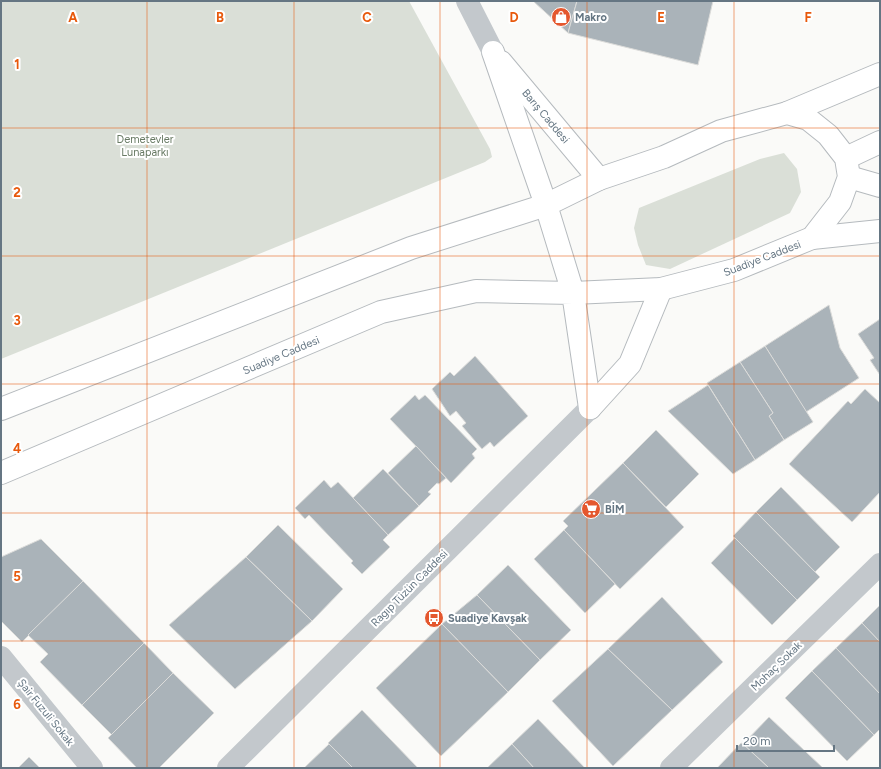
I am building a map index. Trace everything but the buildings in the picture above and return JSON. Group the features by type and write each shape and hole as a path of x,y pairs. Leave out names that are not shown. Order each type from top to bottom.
{"main road":[{"name":"Barış Caddesi","path":"493,52 599,179"},
{"name":"Barış Caddesi","path":"493,52 546,205"},
{"path":"1,409 411,248 546,205 599,179 664,157 721,131 787,113 880,74"},
{"path":"787,113 808,119 828,136 848,167 880,186"},
{"path":"848,167 880,142"},
{"name":"Suadiye Caddesi","path":"1,473 381,312 476,291 573,293 661,289 734,270 812,238 840,202 848,167"},
{"path":"546,205 573,293 590,408"},
{"path":"812,238 880,231"},
{"name":"Ragıp Tüzün Caddesi","path":"590,408 630,364 661,289"}],"street":[{"name":"Barış Caddesi","path":"467,1 493,52"},
{"name":"Ragıp Tüzün Caddesi","path":"228,768 590,408"},
{"name":"Mohaç Sokak","path":"671,768 880,564"},
{"name":"Şair Fuzuli Sokak","path":"1,657 92,768"}],"green space":[{"name":"Demetevler Lunaparkı","path":"1,1 409,1 490,149 492,157 485,162 1,359"},
{"path":"784,153 797,169 801,192 790,213 670,269 646,265 638,245 634,228 639,208 760,159"}],"place":[{"name":"Makro","path":"561,17"},
{"name":"BİM","path":"591,509"},
{"name":"Suadiye Kavşak","path":"434,618"}]}
